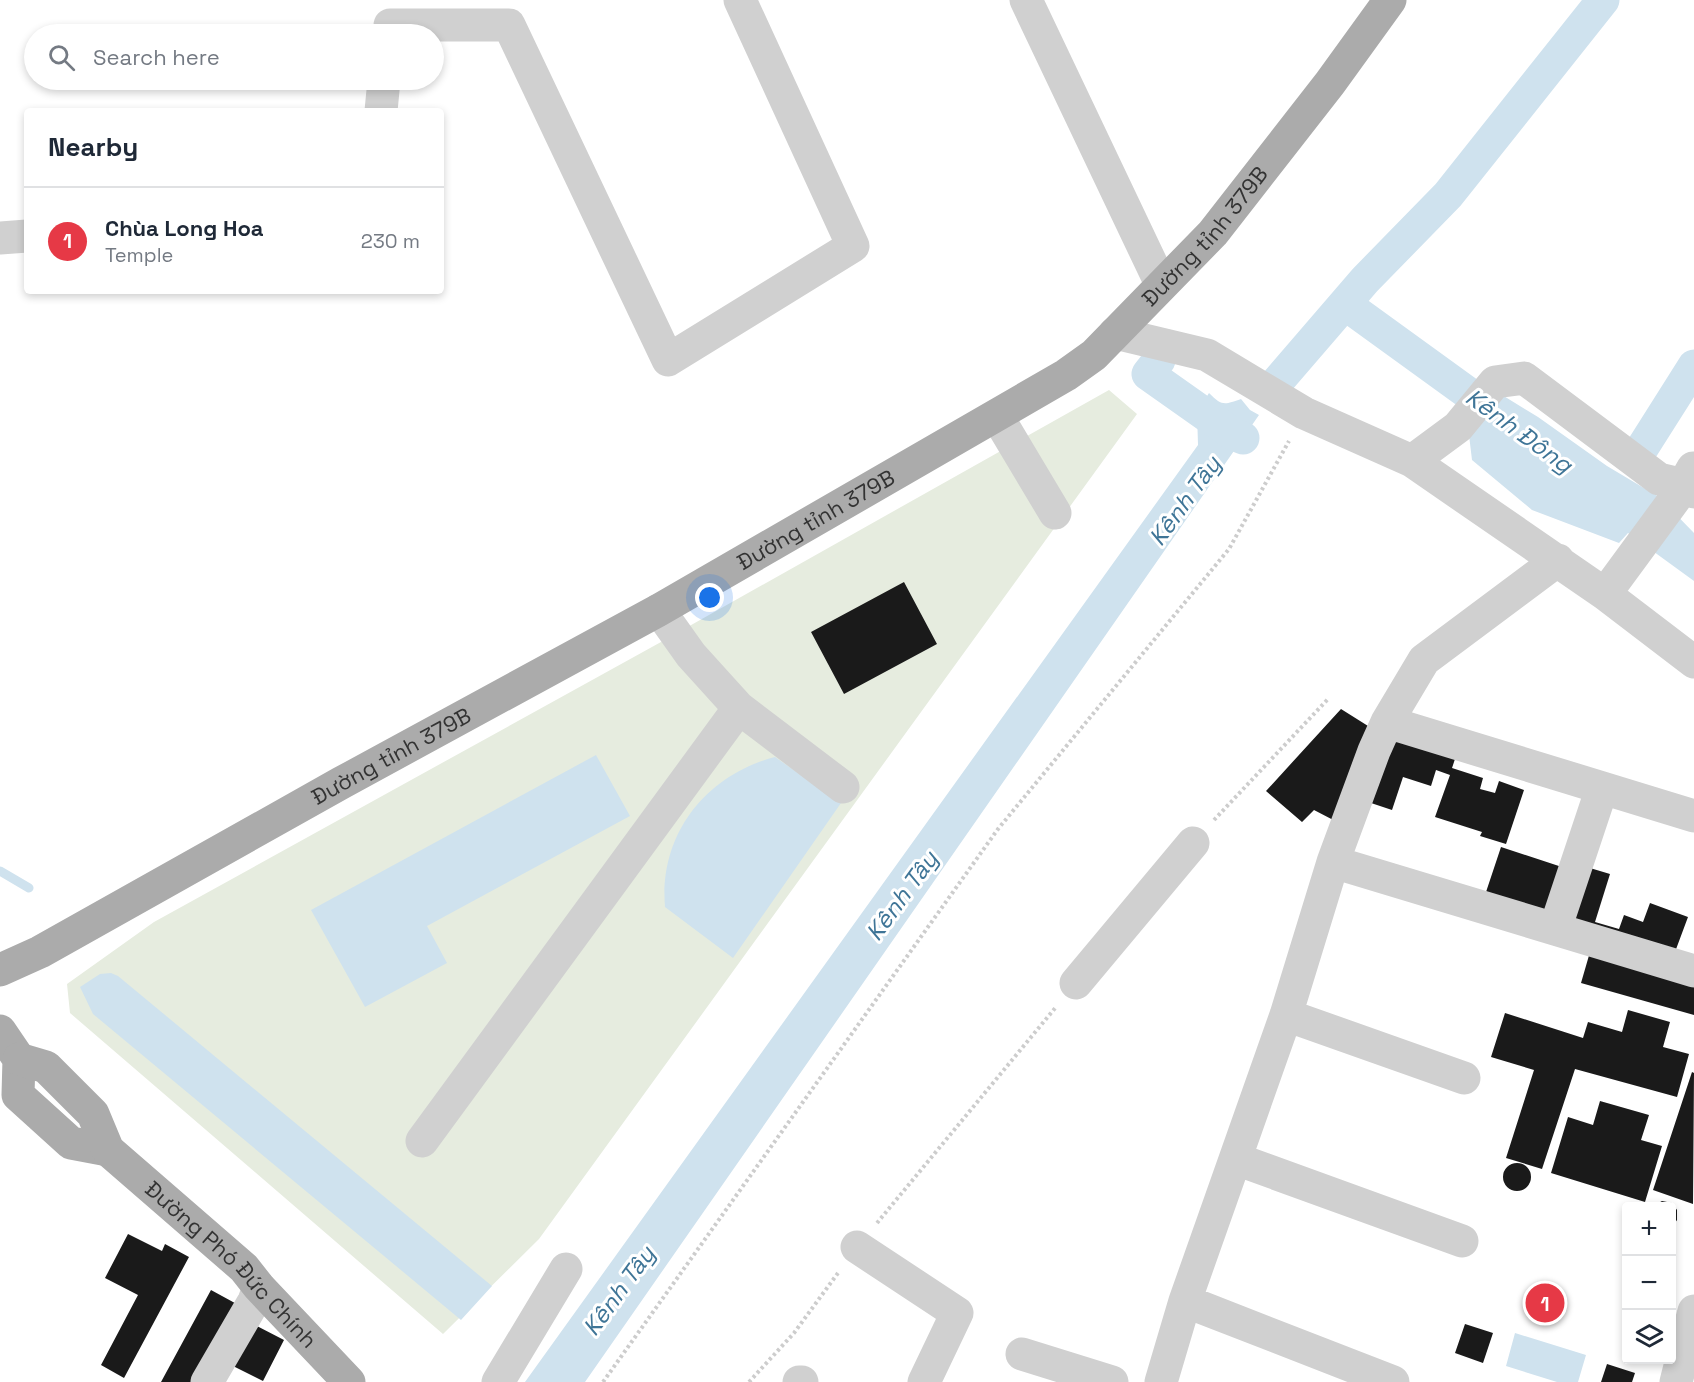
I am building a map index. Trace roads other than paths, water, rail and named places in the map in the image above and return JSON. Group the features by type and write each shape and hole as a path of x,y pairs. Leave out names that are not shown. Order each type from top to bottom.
{"main road":[{"name":"Đường tỉnh 379B","path":"0,970 40,952 301,805 659,610 1066,375 1094,355 1213,232 1330,83 1390,0"},
{"name":"Đường Phó Đức Chính","path":"0,1031 19,1059 18,1095 71,1143 108,1150 244,1268 259,1287 349,1382"}],"street":[{"path":"391,20 509,25 668,360 853,246 740,0"},
{"path":"1026,0 1161,284"},
{"path":"381,108 383,90"},
{"path":"0,238 24,236"},
{"path":"1115,333 1207,356 1304,413 1412,461 1558,560 1694,662"},
{"path":"1412,461 1458,427 1495,382 1524,378 1659,479 1687,485 1605,594"},
{"path":"997,416 1055,513"},
{"path":"1161,1382 1185,1301 1286,1015 1333,862 1387,722 1424,660 1558,560"},
{"path":"659,610 691,655 739,708 843,787"},
{"path":"422,1141 739,708"},
{"path":"1387,722 1694,816"},
{"path":"1555,929 1602,788"},
{"path":"1076,982 1193,843"},
{"path":"1333,862 1694,971"},
{"path":"1286,1015 1464,1078"},
{"path":"1236,1159 1462,1241"},
{"path":"857,1247 957,1313 924,1382"},
{"path":"498,1382 566,1269"},
{"path":"207,1382 254,1301 259,1287"},
{"path":"1185,1301 1393,1382"},
{"path":"1676,1382 1692,1330"},
{"path":"1022,1354 1112,1382"}],"water":[{"path":"1494,390 1538,417 1607,466 1659,497 1694,533 1694,581 1628,533 1619,543 1532,510 1472,460 1469,435"},
{"name":"Kênh Tây","path":"1209,393 1224,403 1241,399 1250,410 1259,415 585,1382 525,1382 1198,445 1197,412"},
{"path":"596,755 630,816 427,926 447,963 365,1007 311,910"},
{"path":"775,757 841,803 733,958 665,907 665,880 670,855 679,832 692,811 708,793 728,778 750,766"},
{"path":"111,973 118,976 492,1286 461,1320 93,1014 80,987 100,974"},
{"path":"1515,1333 1586,1355 1578,1382 1557,1382 1506,1366"}],"waterway":[{"name":"Kênh Đông","path":"1278,381 1365,280 1448,195 1603,0"},
{"name":"Kênh Đông","path":"1345,304 1501,417"},
{"path":"1159,360 1148,374 1233,434 1243,438"},
{"path":"1639,453 1694,366"},
{"path":"0,871 29,888"}],"place":[{"name":"Chùa Long Hoa","path":"1545,1303"}]}
